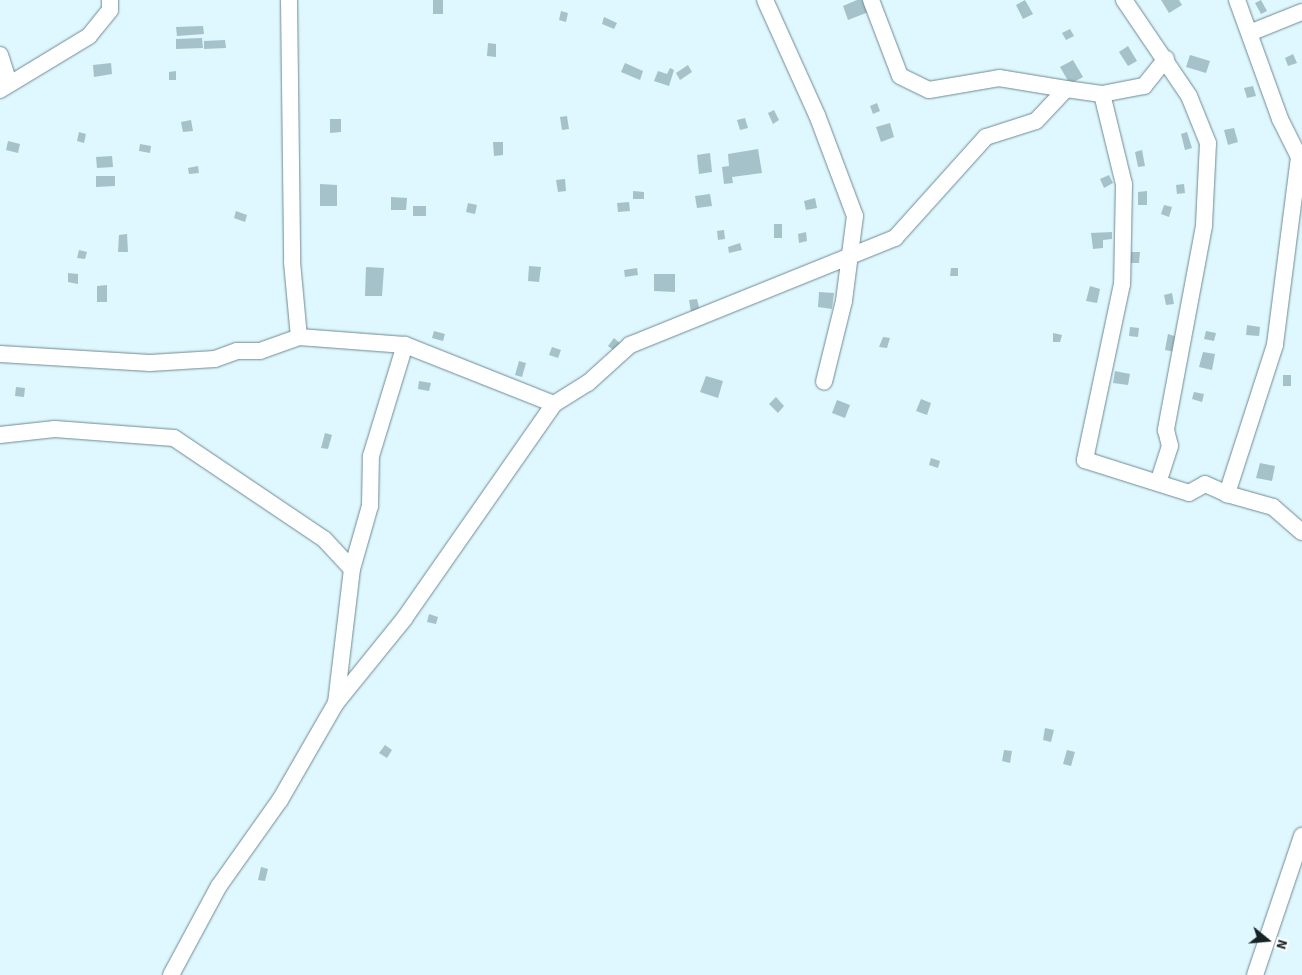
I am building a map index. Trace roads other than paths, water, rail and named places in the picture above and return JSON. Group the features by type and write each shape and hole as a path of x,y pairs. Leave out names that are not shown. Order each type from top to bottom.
{"street":[{"path":"0,55 5,86 89,36 110,10 110,0"},
{"path":"289,0 292,270 299,337"},
{"path":"765,0 818,115 855,216 844,301 824,382"},
{"path":"871,0 900,76 929,90 999,78 1102,94 1144,86 1166,58"},
{"path":"1124,0 1166,58 1189,96 1208,143 1204,226 1166,430 1170,446 1159,480"},
{"path":"1226,494 1275,345 1299,156 1262,74 1252,32 1237,0"},
{"path":"1252,32 1302,12"},
{"path":"171,975 224,879 280,800 336,703 404,619 554,404 588,383 630,345 895,238 986,137 1036,121 1066,89"},
{"path":"1102,94 1124,184 1122,284 1085,460 1159,480 1189,494 1205,484 1226,494 1273,507 1302,532"},
{"path":"0,354 150,362 215,359 237,351 260,351 299,337 405,345 554,404"},
{"path":"336,703 352,570 370,506 371,456 405,345"},
{"path":"0,435 54,429 174,438 324,539 352,570"},
{"path":"1255,975 1302,836"}]}
